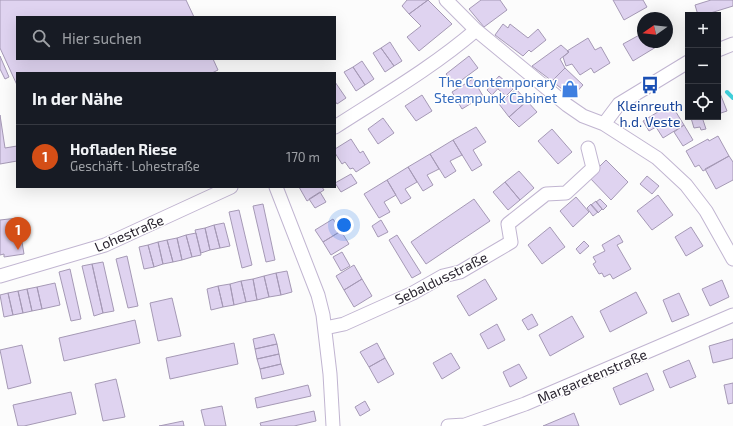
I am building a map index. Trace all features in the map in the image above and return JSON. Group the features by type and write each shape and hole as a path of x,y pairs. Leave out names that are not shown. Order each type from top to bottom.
{"street":[{"path":"446,0 476,30 567,106 584,116 604,124 657,158 686,185 706,211 733,259"},
{"path":"336,126 423,70 476,30"},
{"path":"721,49 733,44"},
{"path":"604,124 619,104 685,64"},
{"name":"Sebaldusstraße","path":"325,328 344,324 413,293 443,276 460,272 511,242 508,224 546,194 566,193 594,168 588,148"},
{"name":"Lohestraße","path":"0,276 105,245 229,188"},
{"path":"276,188 318,295 325,328 330,374 333,426"},
{"name":"Margaretenstraße","path":"448,426 465,425 525,404 733,315"}],"building":[{"path":"0,0 186,0 194,16 16,16 16,60 213,60 218,70 214,72 16,72 16,83 0,48"},
{"path":"407,0 428,0 409,14 402,6"},
{"path":"428,0 452,24 419,51 407,37 421,26 409,14"},
{"path":"481,0 500,0 507,10 484,27 469,9"},
{"path":"613,0 643,0 647,7 624,20"},
{"path":"711,0 733,0 733,6 714,12 697,12 695,5"},
{"path":"503,24 508,28 510,24 528,38 538,29 546,40 531,52 529,50 523,56 495,35"},
{"path":"637,36 637,48 654,48 633,61 623,44"},
{"path":"588,38 595,50 601,47 610,63 594,73 591,68 580,75 572,64 566,66 563,57 569,52 567,51"},
{"path":"390,42 402,61 394,66 381,48"},
{"path":"561,45 569,52 560,59 565,68 552,81 532,66"},
{"path":"381,48 394,66 385,72 373,53"},
{"path":"0,56 9,77 5,79 0,69"},
{"path":"469,56 478,68 455,85 446,74"},
{"path":"362,61 374,79 365,85 353,67"},
{"path":"353,67 365,85 356,91 344,72"},
{"path":"565,68 583,85 572,97 552,81"},
{"path":"499,76 505,81 492,95 487,90"},
{"path":"473,79 483,96 462,109 452,92"},
{"path":"505,81 513,89 506,96 498,89"},
{"path":"336,83 346,98 337,104 336,102"},
{"path":"516,89 527,101 509,117 499,104"},
{"path":"422,95 432,111 416,121 405,106"},
{"path":"721,96 727,111 721,113"},
{"path":"527,101 537,112 519,127 509,117"},
{"path":"671,104 684,125 663,138 656,127 649,131 643,121"},
{"path":"0,115 5,148 16,146 16,161 0,164"},
{"path":"383,118 394,133 378,144 368,129"},
{"path":"692,120 703,120 706,129 701,130 700,127 694,128"},
{"path":"684,125 693,140 683,146 674,132"},
{"path":"476,127 486,142 473,150 482,165 472,171 453,140"},
{"path":"552,129 572,152 558,164 538,141"},
{"path":"718,136 729,156 703,171 699,165 695,167 686,151 708,139 709,141"},
{"path":"351,139 360,153 363,151 370,163 356,172 353,168 350,169 345,162 342,164 336,155 336,148"},
{"path":"453,140 462,155 450,161 456,171 445,178 430,154"},
{"path":"430,154 439,169 427,175 433,185 423,191 408,167"},
{"path":"729,156 733,162 733,180 716,189 705,169"},
{"path":"606,160 628,182 611,200 589,177"},
{"path":"408,167 417,182 405,189 411,198 401,204 387,180"},
{"path":"519,171 534,188 520,200 505,182"},
{"path":"351,174 357,183 341,192 336,182"},
{"path":"647,176 659,186 652,194 640,184"},
{"path":"387,180 396,195 384,202 390,212 379,218 364,194"},
{"path":"505,182 520,200 508,210 493,192"},
{"path":"300,188 323,188 324,190 307,201"},
{"path":"320,192 326,202 315,208 309,199"},
{"path":"658,195 673,215 652,230 637,211"},
{"path":"576,197 589,212 573,227 560,211"},
{"path":"474,199 490,221 426,264 411,242"},
{"path":"600,199 607,206 603,210 596,202"},
{"path":"596,201 602,209 598,213 591,205"},
{"path":"263,204 275,260 266,262 253,206"},
{"path":"591,204 598,212 593,216 587,208"},
{"path":"239,210 252,265 242,268 229,212"},
{"path":"18,218 24,254 4,257 4,254 0,255 0,220"},
{"path":"333,219 341,231 323,242 315,230"},
{"path":"381,220 388,232 378,237 372,226"},
{"path":"224,223 230,246 220,248 214,225"},
{"path":"214,225 220,248 210,250 205,228"},
{"path":"550,227 565,247 542,264 528,245"},
{"path":"691,227 703,246 686,256 675,237"},
{"path":"205,228 210,250 201,253 195,230"},
{"path":"341,231 349,244 331,255 323,242"},
{"path":"196,233 201,255 192,257 186,235"},
{"path":"186,235 192,257 182,260 177,238"},
{"path":"397,235 421,273 412,278 389,240"},
{"path":"619,235 623,242 617,245 631,269 613,279 610,274 604,277 602,273 599,274 593,264 596,262 593,257 605,251 602,245"},
{"path":"177,238 182,260 173,262 167,240"},
{"path":"167,240 173,262 163,264 158,242"},
{"path":"584,241 589,246 580,254 576,249"},
{"path":"158,242 163,264 154,267 148,245"},
{"path":"148,245 154,267 144,269 139,247"},
{"path":"342,252 350,266 341,271 333,257"},
{"path":"127,256 138,306 128,308 116,259"},
{"path":"103,262 114,311 103,313 92,264"},
{"path":"92,264 103,313 94,316 82,266"},
{"path":"354,265 362,279 344,290 336,276"},
{"path":"70,269 81,319 71,321 59,272"},
{"path":"287,271 292,292 281,295 276,273"},
{"path":"276,273 281,295 269,297 264,276"},
{"path":"264,276 269,297 257,300 253,279"},
{"path":"253,279 257,300 246,302 241,281"},
{"path":"362,279 372,296 354,307 344,290"},
{"path":"485,279 497,299 469,316 457,296"},
{"path":"722,280 729,297 710,306 702,289"},
{"path":"241,281 246,302 234,305 230,284"},
{"path":"55,283 60,305 42,309 37,287"},
{"path":"230,284 234,305 223,307 218,286"},
{"path":"218,286 223,307 211,310 207,289"},
{"path":"37,287 42,309 32,311 27,289"},
{"path":"27,289 32,311 23,313 18,291"},
{"path":"18,291 23,313 13,315 8,293"},
{"path":"636,292 647,313 610,332 600,311"},
{"path":"8,293 13,315 4,317 0,295"},
{"path":"679,293 689,315 672,322 663,300"},
{"path":"172,298 181,336 158,341 150,303"},
{"path":"532,314 538,325 528,330 522,320"},
{"path":"572,316 584,337 550,356 539,335"},
{"path":"135,320 140,343 64,361 59,338"},
{"path":"497,324 505,340 488,349 480,334"},
{"path":"274,334 277,344 255,349 253,339"},
{"path":"733,339 733,358 713,363 709,346"},
{"path":"234,343 238,364 170,379 166,358"},
{"path":"377,343 385,358 369,367 360,352"},
{"path":"277,344 279,354 257,359 255,349"},
{"path":"22,345 31,383 8,389 0,350"},
{"path":"451,353 460,368 442,379 433,363"},
{"path":"279,354 281,364 260,369 257,359"},
{"path":"385,358 394,374 378,383 369,367"},
{"path":"689,360 696,377 670,388 663,371"},
{"path":"281,364 284,374 262,379 260,369"},
{"path":"519,364 527,378 510,387 503,372"},
{"path":"647,373 654,390 620,405 613,388"},
{"path":"116,379 125,417 103,421 95,384"},
{"path":"733,383 733,403 728,404 724,385"},
{"path":"308,385 311,396 257,408 255,398"},
{"path":"71,392 76,414 24,426 18,426 13,405"},
{"path":"365,401 370,410 360,416 355,407"},
{"path":"222,406 226,426 205,426 201,410"},
{"path":"314,411 316,421 294,426 261,426 260,423"},
{"path":"574,413 579,426 543,426"},
{"path":"183,421 184,426 159,426"}],"waterway":[{"path":"727,92 733,98"}],"place":[{"name":"Kleinreuth h.d. Veste","path":"650,85"},
{"name":"The Contemporary Steampunk Cabinet","path":"570,89"},
{"name":"Hofladen Riese","path":"18,250"}]}
